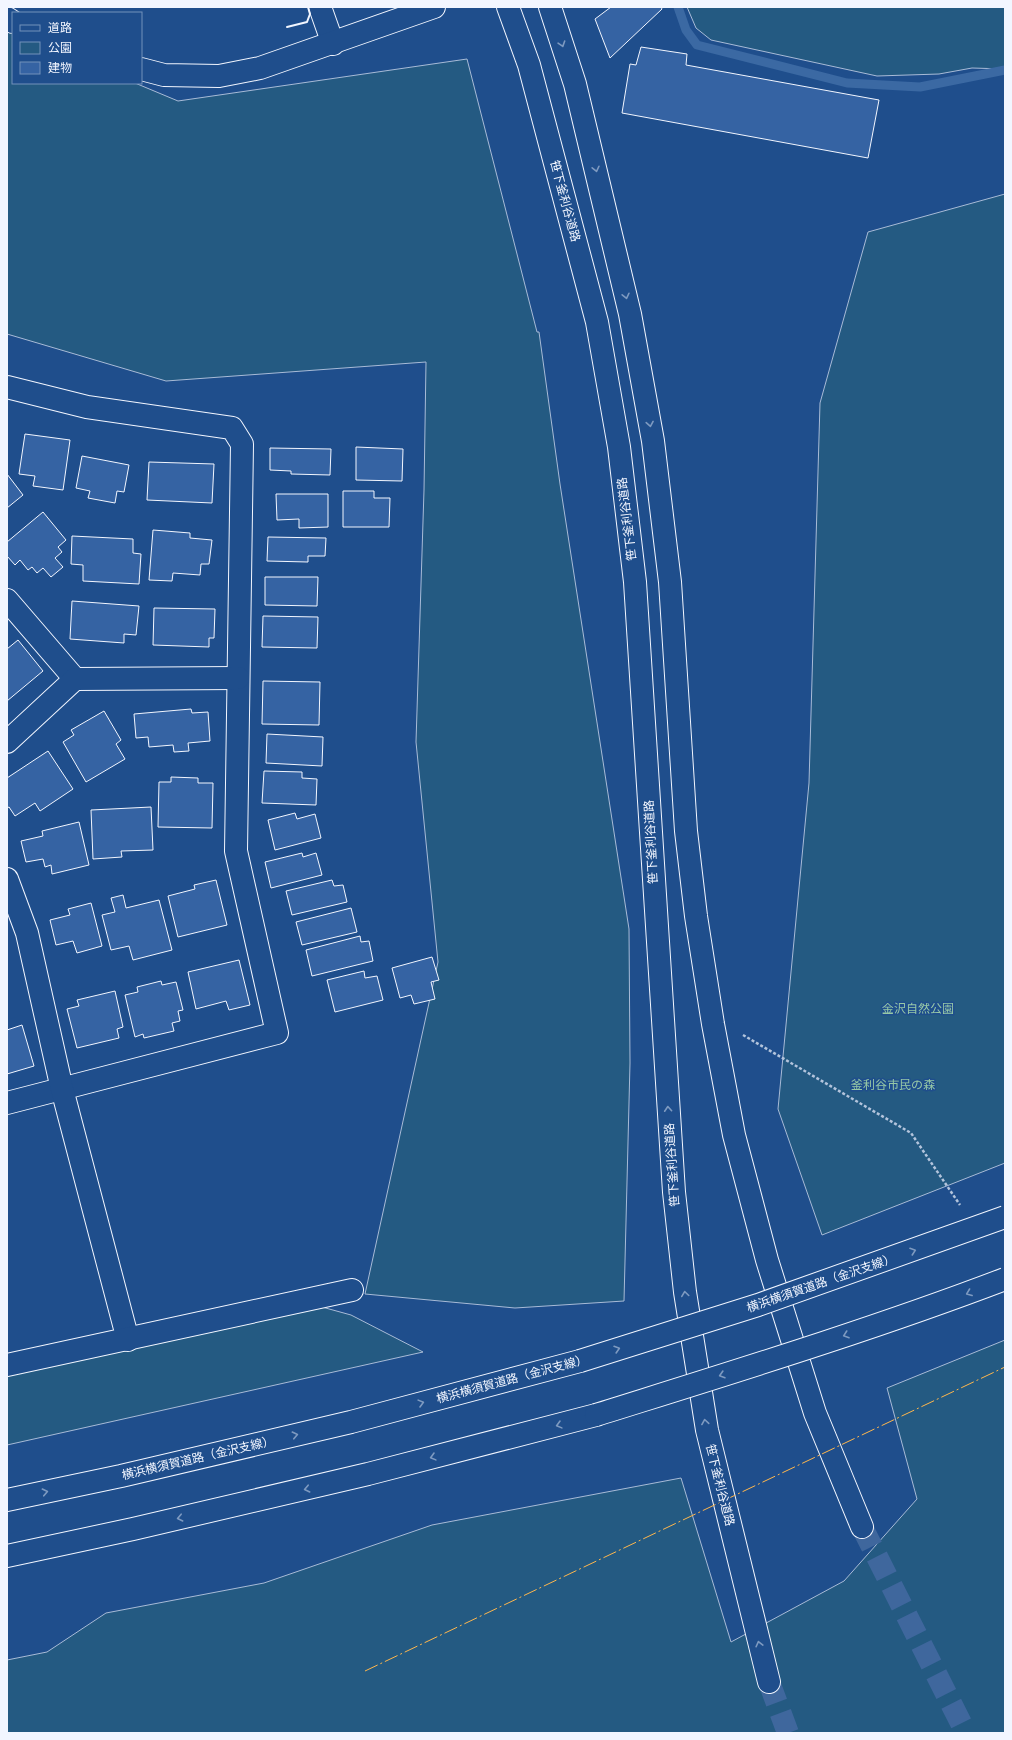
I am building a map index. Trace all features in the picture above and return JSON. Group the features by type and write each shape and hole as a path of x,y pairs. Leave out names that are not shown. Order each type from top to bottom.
{"main road":[{"path":"320,7 333,44"},
{"path":"142,70 164,75 219,76 260,68 333,44 434,7"},
{"name":"笹下釜利谷道路","path":"508,7 529,65 597,322 619,447 635,582 674,1192 685,1292 706,1430 769,1682"},
{"path":"550,7 575,84 630,314 653,440 670,582 686,831 692,885 712,1016 734,1135 766,1260 815,1412 862,1527"},
{"path":"7,387 87,407 232,428 242,444 236,851 277,1033 7,1103"},
{"path":"7,600 76,679"},
{"path":"7,742 76,679 238,678"},
{"path":"7,879 27,933 62,1089 128,1340"},
{"name":"横浜横須賀道路（金沢支線）","path":"7,1500 121,1476 351,1422 580,1361 758,1305 1005,1217"},
{"path":"7,1556 141,1527 368,1474 596,1415 782,1357 1005,1279"},
{"path":"7,1365 128,1340 352,1290"}],"path":[{"path":"738,1032 911,1133 960,1206"}],"green space":[{"path":"687,7 1005,7 1005,69 972,68 939,74 877,76 711,40 696,28"},
{"path":"7,28 12,30 12,84 137,84 178,101 467,59 537,332 539,332 560,484 629,929 630,1063 624,1301 515,1308 365,1294 438,962 416,742 424,490 426,362 166,381 7,334"},
{"name":"釜利谷市民の森","path":"1005,194 1005,1163 822,1235 778,1109 809,783 820,403 868,232"},
{"path":"311,1304 351,1315 423,1352 7,1445 7,1371"},
{"path":"1005,1340 1005,1733 7,1733 7,1660 47,1652 106,1613 264,1583 432,1525 681,1478 731,1642 844,1581 917,1499 887,1388"}],"building":[{"path":"611,7 661,7 662,9 610,58 595,19"},
{"path":"641,47 687,54 686,65 879,100 868,158 622,113 630,64 636,65"},
{"path":"25,434 70,440 63,490 33,486 35,476 19,474"},
{"path":"356,447 403,449 402,481 356,480"},
{"path":"270,448 331,449 330,475 291,474 291,471 270,470"},
{"path":"82,456 129,465 124,492 117,491 115,503 88,498 90,491 76,488"},
{"path":"149,462 214,464 212,503 147,500"},
{"path":"7,474 23,495 7,508"},
{"path":"343,491 374,491 374,498 390,498 389,527 343,527"},
{"path":"276,494 328,494 328,527 299,528 299,519 277,520"},
{"path":"43,512 66,540 58,547 62,552 55,558 63,567 51,577 43,568 37,573 32,567 28,570 20,560 15,565 7,556 7,542"},
{"path":"153,530 190,533 190,538 212,540 209,564 201,564 200,575 173,573 172,581 149,580"},
{"path":"72,536 133,539 133,553 141,554 139,584 83,581 83,565 71,564"},
{"path":"268,537 326,538 325,556 308,556 308,562 267,561"},
{"path":"265,577 318,577 317,606 265,605"},
{"path":"72,601 139,606 136,635 124,634 124,643 70,639"},
{"path":"154,608 215,609 214,638 209,638 209,647 153,645"},
{"path":"263,616 318,617 317,648 262,647"},
{"path":"18,640 43,671 7,701 7,649"},
{"path":"263,681 320,682 319,725 262,724"},
{"path":"191,709 192,713 208,712 210,741 188,743 189,751 174,752 173,745 149,747 148,737 136,738 134,714"},
{"path":"104,711 121,740 116,744 125,759 86,782 63,742 74,735 71,730"},
{"path":"267,734 323,737 322,766 266,763"},
{"path":"48,751 73,789 40,811 35,803 15,816 9,807 7,808 7,778"},
{"path":"264,771 302,772 302,778 317,779 316,805 262,803"},
{"path":"171,777 198,778 198,783 213,783 212,828 158,827 159,782 171,782"},
{"path":"151,807 153,850 121,851 122,857 93,859 91,810"},
{"path":"295,813 297,819 315,814 321,838 275,850 268,820"},
{"path":"79,822 89,865 52,874 51,865 45,867 43,859 26,862 21,841 43,836 42,831"},
{"path":"302,853 303,857 316,853 322,875 271,888 265,862"},
{"path":"216,880 227,925 178,937 168,896 195,889 194,885"},
{"path":"332,880 334,886 343,885 347,902 292,915 286,891"},
{"path":"123,895 126,908 159,900 172,950 133,960 129,946 111,950 102,915 115,912 111,898"},
{"path":"91,903 102,946 77,953 73,941 56,945 50,920 70,915 68,909"},
{"path":"351,908 357,932 302,945 296,922"},
{"path":"360,936 361,942 369,941 373,961 312,976 306,950"},
{"path":"432,957 439,980 431,982 435,999 414,1004 411,995 400,998 392,968"},
{"path":"239,960 250,1005 229,1010 226,1001 196,1009 188,972"},
{"path":"364,971 365,978 377,976 383,1000 335,1012 327,980"},
{"path":"161,981 162,985 176,982 183,1010 178,1011 180,1021 172,1023 174,1031 144,1038 143,1034 135,1037 125,995 138,992 137,987"},
{"path":"115,991 123,1027 117,1029 119,1038 77,1048 67,1009 79,1006 77,1000"},
{"path":"22,1025 34,1066 7,1074 7,1030"}],"waterway":[{"path":"678,7 686,30 697,45 847,83 920,87 1005,70"}],"tunnel":[{"path":"862,1527 966,1733"},
{"path":"769,1682 788,1733"}],"wall":[{"path":"287,27 307,22 310,14 308,7"}],"power":[{"path":"365,1671 1005,1367"}],"park label":[{"name":"金沢自然公園","path":"918,1009"}]}
